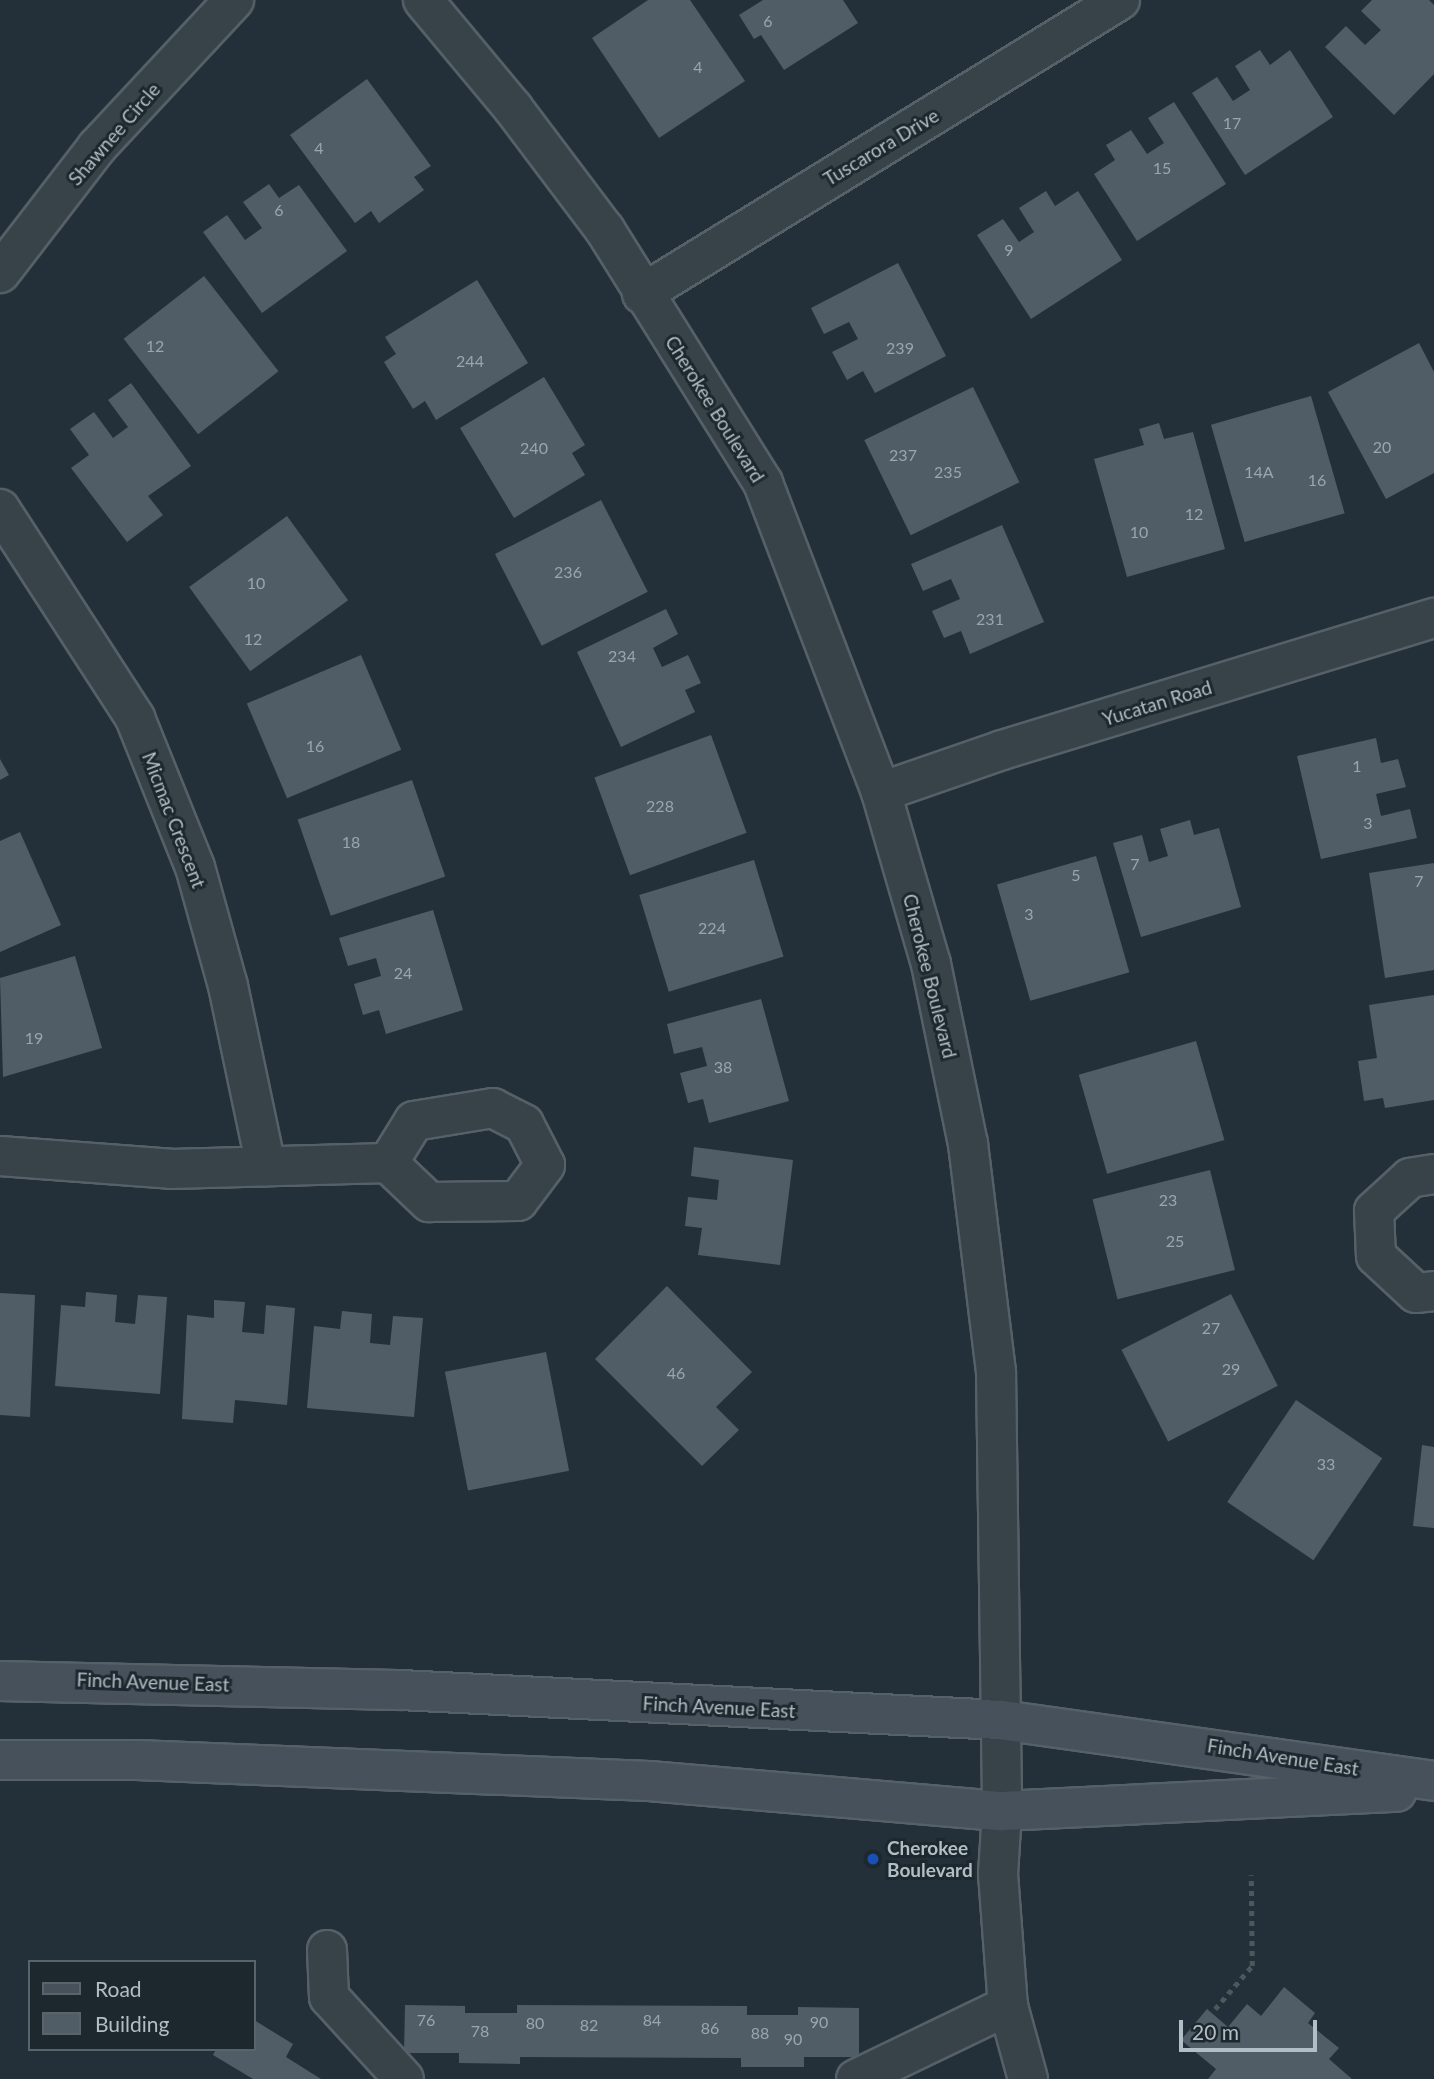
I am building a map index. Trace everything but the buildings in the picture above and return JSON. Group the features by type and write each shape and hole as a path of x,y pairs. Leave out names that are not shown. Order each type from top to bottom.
{"main road":[{"name":"Finch Avenue East","path":"0,1681 400,1690 1001,1720 1434,1781"},
{"name":"Finch Avenue East","path":"0,1760 150,1761 636,1780 1002,1811 1434,1790"}],"street":[{"name":"Shawnee Circle","path":"0,273 97,147 234,0"},
{"name":"Cherokee Boulevard","path":"424,0 597,219 762,483 881,792 931,964 968,1144 996,1371 1002,1811 998,1874 1008,2007 1028,2079"},
{"name":"Tuscarora Drive","path":"642,294 1120,0"},
{"name":"Micmac Crescent","path":"0,509 135,718 203,894 266,1166"},
{"name":"Yucatan Road","path":"881,792 1002,750 1434,618"},
{"path":"0,1156 171,1169 388,1163"},
{"path":"1434,1174 1410,1178 1374,1211 1376,1256 1416,1293 1434,1291"},
{"path":"327,1950 329,1997 404,2079"},
{"path":"856,2079 1008,2007"}],"path":[{"path":"1215,2008 1252,1966 1251,1875"}],"place":[{"name":"Cherokee Boulevard","path":"873,1859"}]}
